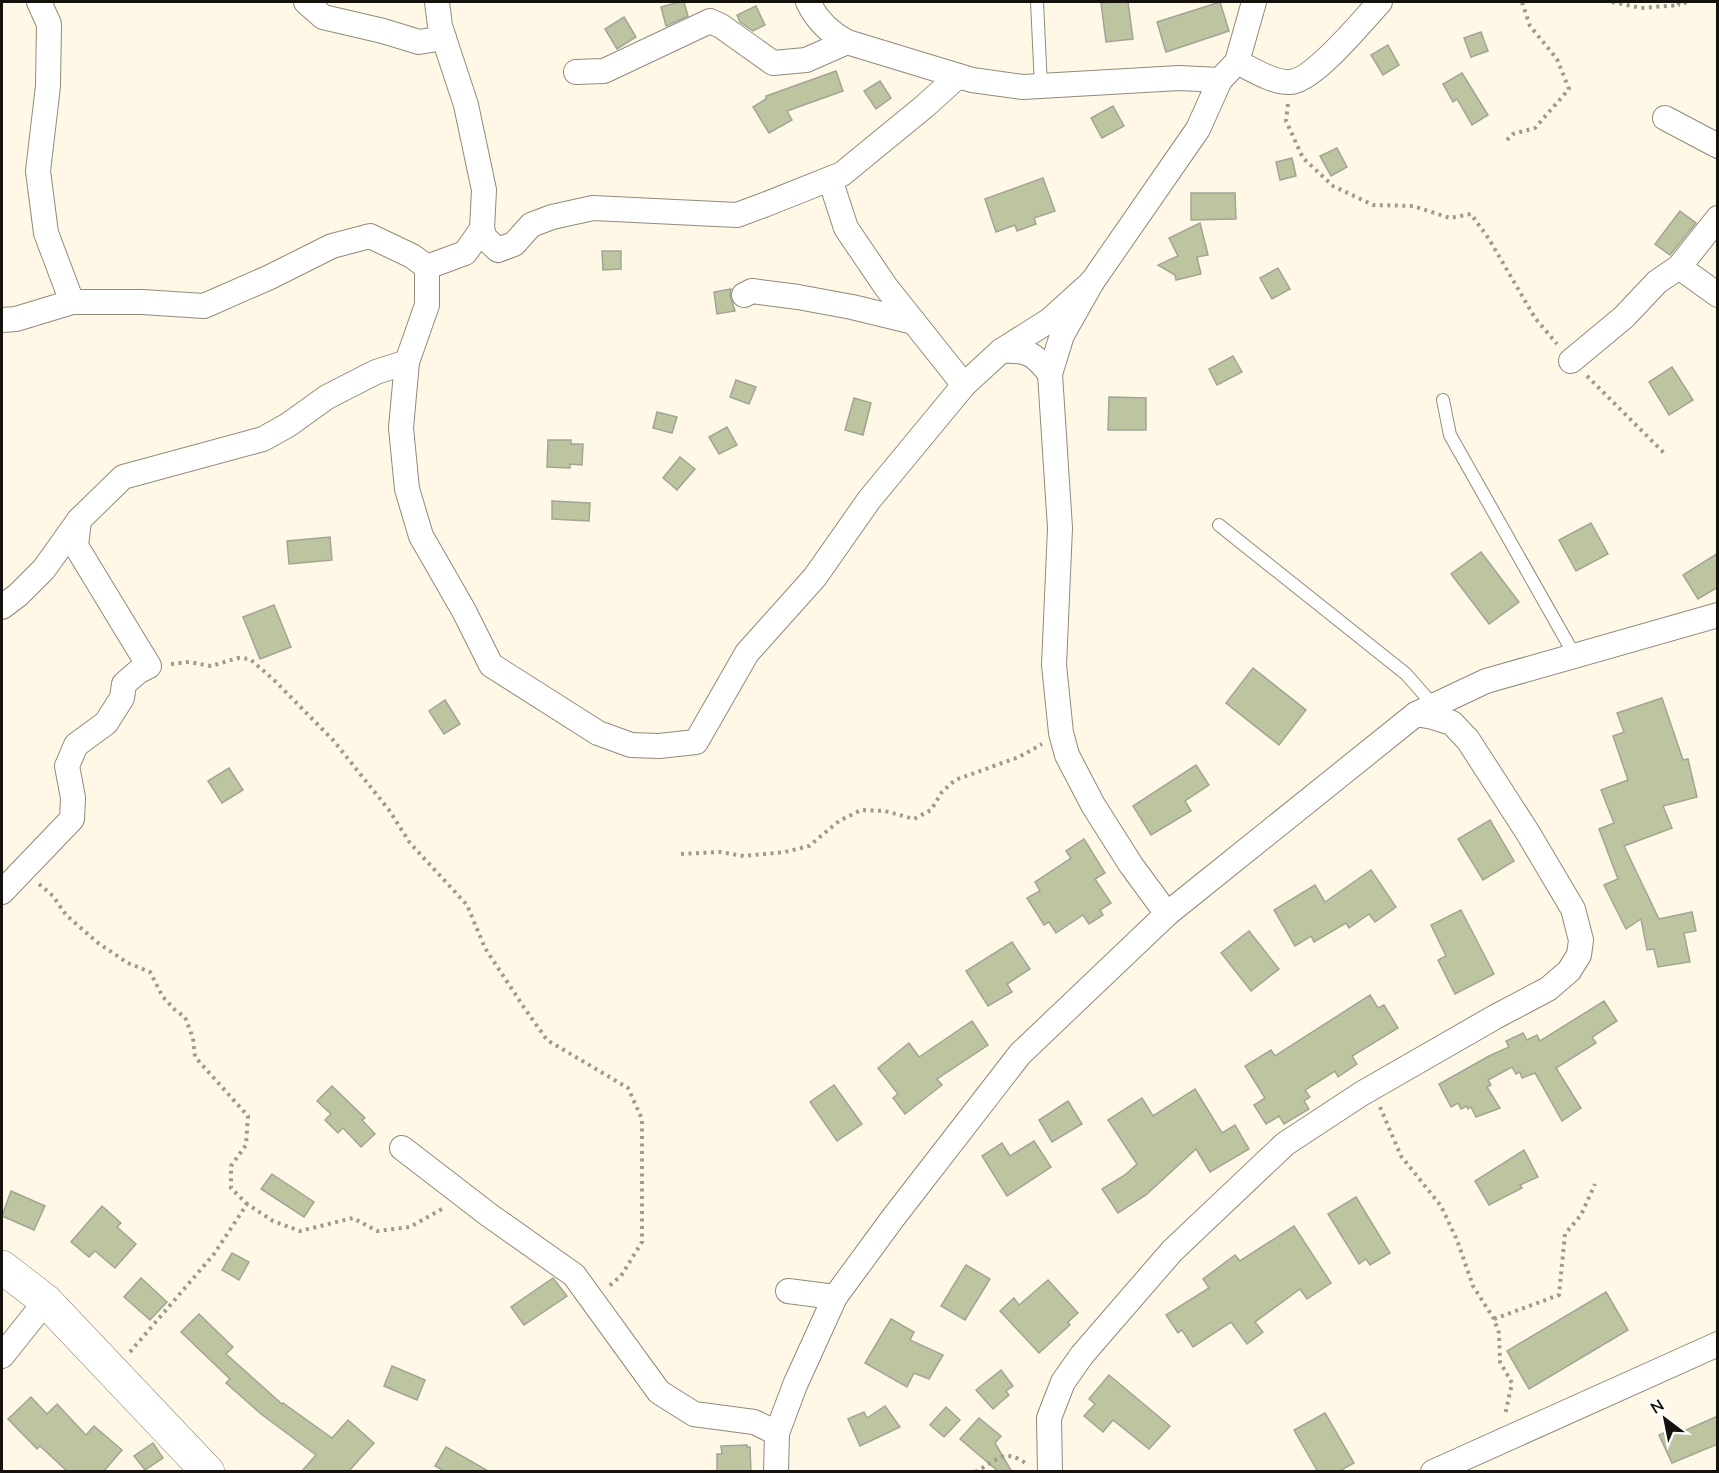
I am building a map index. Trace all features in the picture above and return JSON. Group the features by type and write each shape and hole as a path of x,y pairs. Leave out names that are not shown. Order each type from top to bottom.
{"street":[{"path":"39,2 49,24 48,86 38,171 46,233 72,302"},
{"path":"306,2 323,17 419,42 444,38"},
{"path":"437,2 440,26 466,105 484,190 482,229 485,238 498,250 514,244 531,225 552,217 593,208 737,215 842,174 958,76"},
{"path":"808,2 831,33 847,42 958,76 1023,87 1179,78 1220,80"},
{"path":"1167,914 1131,865 1093,805 1068,755 1061,733 1054,665 1060,528 1050,374 1062,335 1092,282 1198,129 1220,80 1237,62 1254,2"},
{"path":"1237,62 1274,79 1290,82 1305,78 1380,2"},
{"path":"576,72 604,71 710,21 721,26 773,63 806,60 847,42"},
{"path":"1665,118 1718,146"},
{"path":"830,178 846,228 886,287 964,385"},
{"path":"1571,361 1624,317 1657,282 1679,267 1718,218"},
{"path":"427,267 465,253 482,229"},
{"path":"2,320 16,319 72,302 142,302 204,306 332,246 370,236 412,256 427,267"},
{"path":"427,267 427,305 407,362 401,428 407,489 421,536 464,611 491,665 598,733 631,745 659,746 696,742 747,653 815,577 869,500 964,385 1001,351 1050,320 1092,282"},
{"path":"1679,267 1718,295"},
{"path":"744,295 752,291 798,297 914,322"},
{"path":"1001,351 1017,350 1037,358 1050,374"},
{"path":"2,607 18,595 44,569 79,520 123,477 263,439 288,425 327,397 376,372 407,362"},
{"path":"2,892 72,819 73,798 67,766 75,745 106,723 122,698 124,684 149,666 76,546 79,520"},
{"path":"776,1472 777,1433 795,1385 835,1297 1020,1054 1167,914 1425,710 1485,681 1718,615"},
{"path":"1050,1472 1049,1418 1063,1382 1082,1355 1172,1251 1285,1144 1371,1088 1548,989 1569,972 1579,955 1581,940 1573,909 1528,833 1468,740 1452,723 1433,717 1425,710"},
{"path":"402,1148 574,1275 659,1392 694,1414 754,1422 777,1433"},
{"path":"2,1267 46,1301 208,1472"},
{"path":"788,1291 835,1297"},
{"path":"2,1356 46,1301"},
{"path":"1433,1472 1718,1344"}],"lane":[{"path":"1037,2 1041,86"},
{"path":"1443,400 1450,435 1575,656"},
{"path":"1219,525 1406,674 1425,710"}],"path":[{"path":"1507,140 1513,134 1535,128 1569,89 1557,59 1530,26 1522,2"},
{"path":"1612,2 1641,8 1687,2"},
{"path":"1290,82 1286,121 1303,158 1315,170 1333,186 1372,205 1413,206 1450,218 1471,214 1489,239 1534,318 1571,361 1665,454"},
{"path":"149,666 189,662 211,666 238,658 250,659 333,740 389,810 410,843 467,905 485,948 548,1040 628,1088 642,1119 642,1242 621,1276 592,1300"},
{"path":"681,854 720,852 744,856 785,852 809,846 839,821 861,810 885,811 914,819 931,810 942,792 955,780 1019,757 1061,733"},
{"path":"23,870 53,896 66,915 98,943 128,963 150,972 164,997 175,1011 185,1017 193,1038 195,1057 248,1116 246,1145 231,1166 231,1188 247,1204 273,1221 300,1231 353,1218 377,1231 410,1227 440,1209 479,1207"},
{"path":"1371,1088 1401,1156 1441,1206 1457,1240 1473,1286 1494,1319 1499,1334 1500,1362 1512,1383 1505,1409 1505,1439"},
{"path":"1494,1319 1559,1295 1565,1234 1581,1215 1595,1184"},
{"path":"112,1372 214,1254 247,1204"},
{"path":"975,1472 1003,1454 1017,1456 1035,1471"}],"building":[{"path":"684,2 688,16 666,26 661,7"},
{"path":"1128,2 1133,39 1106,42 1101,3"},
{"path":"1220,2 1229,31 1166,52 1157,22"},
{"path":"756,6 765,25 753,31 740,22 737,15"},
{"path":"624,17 636,37 617,49 605,29"},
{"path":"1481,32 1488,51 1471,57 1464,38"},
{"path":"1388,45 1399,65 1383,75 1371,55"},
{"path":"836,71 843,91 787,111 792,120 769,133 753,107 766,99 766,96"},
{"path":"1462,73 1488,115 1472,125 1457,99 1453,102 1443,84"},
{"path":"880,81 891,98 876,109 864,91"},
{"path":"1113,106 1124,126 1102,138 1091,118"},
{"path":"1337,148 1347,167 1331,176 1320,156"},
{"path":"1292,158 1296,176 1280,180 1276,162"},
{"path":"1043,178 1055,211 1034,218 1036,224 1017,231 1015,225 996,232 985,199"},
{"path":"1191,193 1235,193 1236,219 1191,220"},
{"path":"1680,211 1696,223 1670,255 1655,244"},
{"path":"1200,223 1208,255 1197,257 1201,274 1176,280 1175,275 1158,265 1178,256 1169,238"},
{"path":"602,251 621,251 621,269 603,270"},
{"path":"1278,268 1290,289 1272,299 1260,278"},
{"path":"731,289 730,295 735,311 717,314 714,292"},
{"path":"1233,356 1242,372 1217,385 1209,369"},
{"path":"1672,367 1693,400 1669,415 1649,382"},
{"path":"736,380 756,387 749,404 730,397"},
{"path":"1109,397 1146,398 1146,430 1108,430"},
{"path":"854,398 871,403 863,435 845,430"},
{"path":"657,412 677,417 672,433 653,428"},
{"path":"727,427 737,445 719,454 709,437"},
{"path":"548,440 571,440 571,444 583,444 582,465 570,464 570,468 547,467"},
{"path":"680,457 695,469 677,490 663,478"},
{"path":"552,501 590,503 589,521 552,519"},
{"path":"1591,523 1608,554 1576,571 1559,540"},
{"path":"330,537 332,560 289,564 287,541"},
{"path":"1481,552 1519,602 1489,624 1451,574"},
{"path":"1718,553 1718,587 1698,599 1683,575"},
{"path":"274,605 291,647 260,659 243,617"},
{"path":"1253,668 1306,710 1279,745 1226,703"},
{"path":"1662,698 1683,760 1688,759 1697,797 1663,806 1672,828 1624,846 1659,919 1692,912 1696,931 1684,933 1690,962 1658,967 1654,949 1647,950 1641,919 1626,929 1604,885 1618,879 1599,829 1614,823 1601,790 1628,780 1613,736 1624,732 1617,713"},
{"path":"445,700 460,724 444,734 429,711"},
{"path":"1196,765 1209,785 1185,801 1191,811 1151,835 1133,806"},
{"path":"229,768 243,790 222,803 208,781"},
{"path":"1490,820 1514,861 1483,880 1458,839"},
{"path":"1084,839 1105,873 1095,879 1111,903 1100,910 1103,915 1089,924 1083,915 1056,933 1049,922 1044,925 1027,898 1040,891 1035,882 1071,858 1066,851"},
{"path":"1371,870 1396,907 1375,922 1369,914 1349,928 1346,923 1314,942 1311,936 1295,946 1274,910 1315,885 1325,902"},
{"path":"1461,910 1494,974 1455,994 1438,960 1446,956 1431,925"},
{"path":"1249,931 1279,969 1251,991 1221,953"},
{"path":"1012,942 1030,969 1007,984 1012,992 988,1006 966,971"},
{"path":"1370,995 1378,1008 1384,1005 1398,1028 1352,1056 1357,1064 1338,1077 1335,1071 1305,1090 1310,1097 1304,1101 1309,1109 1284,1124 1279,1116 1266,1124 1254,1105 1265,1098 1245,1066 1271,1050 1275,1056"},
{"path":"1604,1001 1617,1021 1592,1037 1596,1043 1556,1068 1581,1108 1562,1121 1535,1073 1522,1078 1520,1072 1516,1074 1512,1067 1488,1080 1491,1085 1487,1087 1500,1108 1476,1117 1471,1107 1461,1109 1458,1103 1451,1107 1439,1084 1509,1047 1506,1041 1523,1033 1527,1040 1537,1035 1540,1041"},
{"path":"972,1021 988,1045 937,1079 942,1085 905,1114 893,1098 898,1094 878,1068 909,1043 919,1057"},
{"path":"834,1085 862,1124 837,1141 810,1102"},
{"path":"332,1086 365,1118 362,1120 375,1134 361,1147 343,1128 338,1133 325,1120 331,1114 317,1101"},
{"path":"1195,1089 1222,1133 1235,1125 1249,1149 1210,1172 1196,1149 1146,1195 1118,1213 1102,1189 1125,1175 1137,1164 1108,1120 1142,1098 1153,1116"},
{"path":"1068,1101 1082,1124 1052,1142 1039,1120"},
{"path":"1034,1141 1051,1167 1007,1196 982,1156 1002,1143 1010,1156"},
{"path":"1524,1150 1538,1177 1520,1185 1522,1188 1489,1205 1475,1181"},
{"path":"272,1174 314,1202 304,1217 261,1189"},
{"path":"11,1191 45,1206 34,1230 2,1216"},
{"path":"1356,1197 1390,1253 1370,1265 1366,1259 1359,1264 1328,1214"},
{"path":"102,1206 121,1223 117,1227 136,1244 115,1268 95,1251 89,1257 71,1242"},
{"path":"1294,1226 1331,1283 1307,1299 1300,1289 1255,1322 1263,1332 1247,1344 1231,1322 1193,1347 1182,1330 1178,1333 1166,1315 1209,1288 1203,1279 1235,1255 1240,1261"},
{"path":"232,1253 249,1262 239,1280 222,1270"},
{"path":"966,1265 990,1279 965,1320 941,1306"},
{"path":"141,1278 167,1302 150,1320 124,1297"},
{"path":"553,1278 567,1296 524,1325 511,1307"},
{"path":"1048,1280 1078,1313 1068,1322 1070,1325 1039,1353 1000,1311 1014,1298 1019,1305"},
{"path":"1606,1292 1628,1330 1529,1389 1507,1351"},
{"path":"199,1314 233,1347 226,1354 282,1404 332,1438 348,1420 374,1443 348,1472 301,1472 316,1455 261,1414 226,1383 230,1379 181,1332"},
{"path":"891,1319 914,1332 910,1340 943,1355 929,1379 914,1373 907,1387 865,1363"},
{"path":"392,1366 425,1380 417,1400 384,1386"},
{"path":"1001,1370 1013,1386 1006,1391 1009,1395 993,1409 976,1390"},
{"path":"1109,1375 1170,1426 1149,1449 1113,1420 1103,1432 1084,1416 1095,1404 1089,1399"},
{"path":"31,1397 47,1414 57,1404 86,1435 94,1426 122,1450 103,1472 68,1472 40,1446 37,1449 8,1419"},
{"path":"885,1406 900,1427 860,1446 848,1419 864,1412 867,1418"},
{"path":"946,1407 960,1420 944,1437 930,1425"},
{"path":"1325,1413 1354,1463 1338,1472 1318,1472 1294,1430"},
{"path":"1718,1416 1718,1444 1672,1463 1659,1435 1674,1428 1677,1434"},
{"path":"979,1418 1001,1436 995,1443 1012,1472 999,1472 960,1439"},
{"path":"153,1443 163,1458 145,1470 134,1456"},
{"path":"747,1445 750,1447 751,1472 717,1472 717,1454 722,1454 721,1446"},
{"path":"446,1447 490,1472 446,1472 435,1466"}]}
